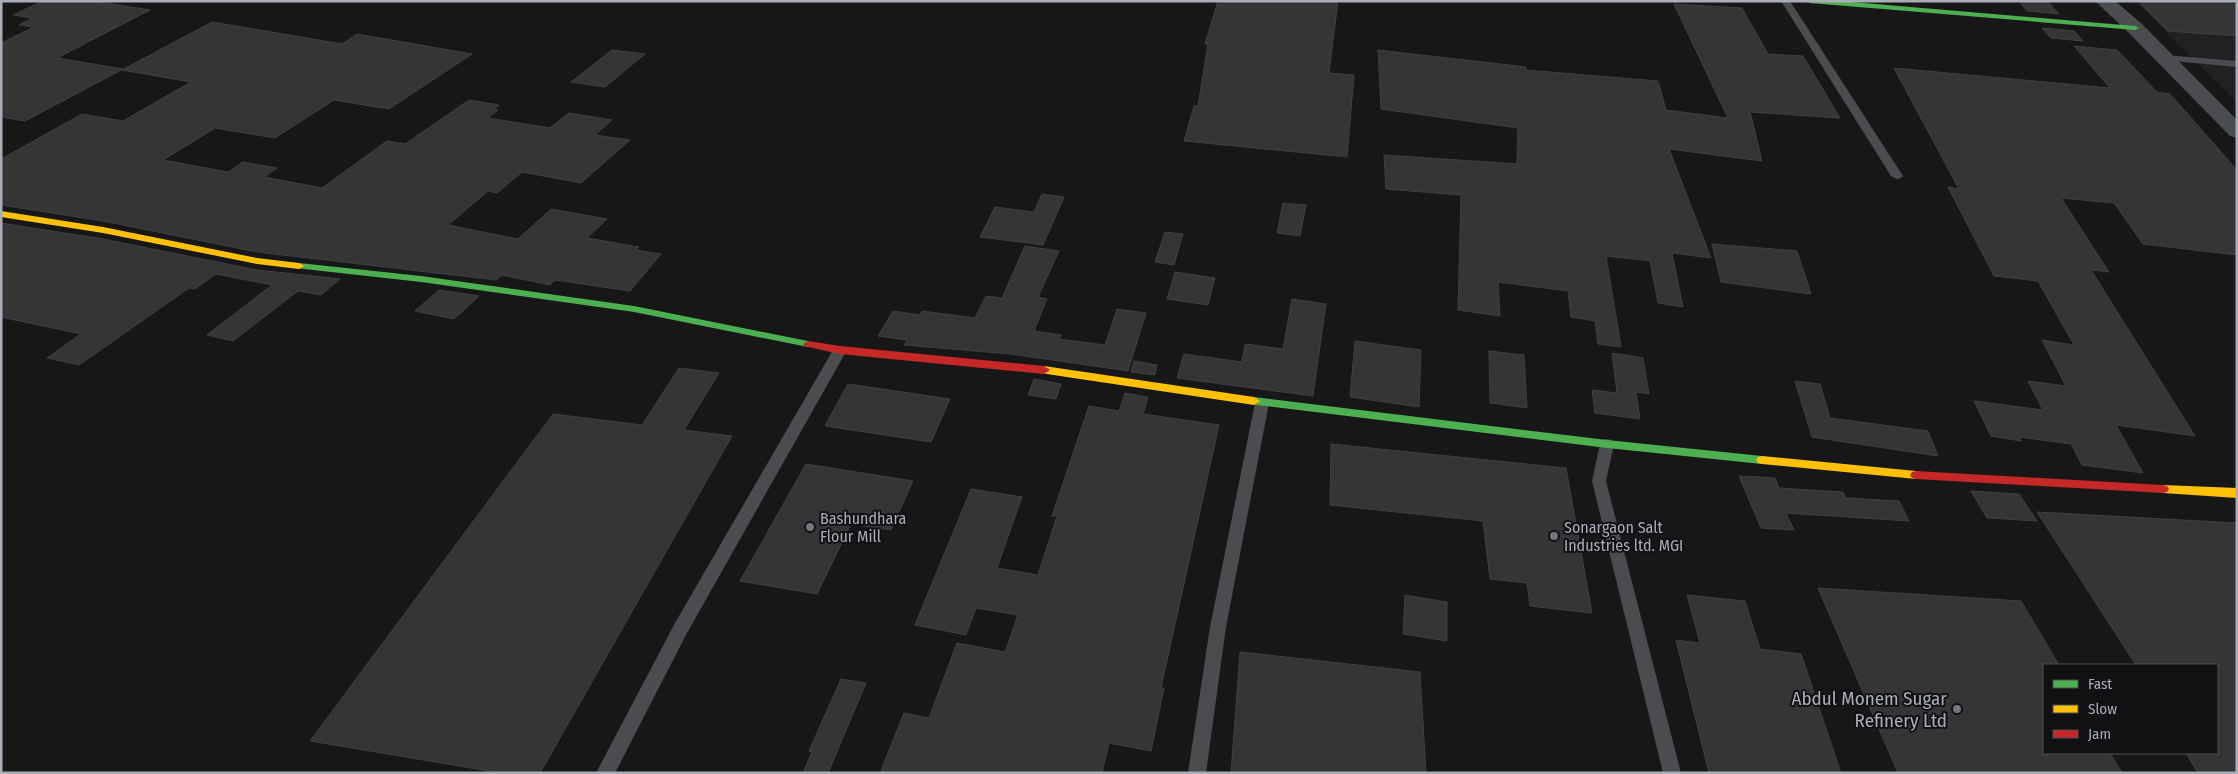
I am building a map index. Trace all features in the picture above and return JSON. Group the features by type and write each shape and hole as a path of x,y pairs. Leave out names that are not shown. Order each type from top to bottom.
{"street":[{"path":"1810,1 2135,28"},
{"path":"2104,1 2135,28 2237,132"},
{"path":"1,214 103,230 257,261 431,281 634,309 840,350 1011,365 1262,403 1607,444 1902,474 2237,493"}],"lane":[{"path":"1785,1 1897,176"},
{"path":"2165,58 2237,64"},
{"path":"605,773 681,628 840,350"},
{"path":"1197,773 1218,627 1262,403"},
{"path":"1607,444 1599,481 1672,773"}],"shaded area":[{"path":"2135,1 2237,1 2237,102"}],"building":[{"path":"43,1 93,1 150,10 57,58 123,69 25,121 1,117 1,43 34,27 19,25 33,18 13,15"},
{"path":"1218,1 1338,1 1329,73 1354,75 1347,157 1184,141 1194,106 1198,106 1208,44 1205,44"},
{"path":"2019,1 2047,1 2059,14 2027,11"},
{"path":"2138,1 2237,1 2237,36 2168,31"},
{"path":"1674,4 1742,8 1768,54 1803,56 1840,118 1750,112 1762,161 1669,149 1711,258 1672,253 1683,307 1658,303 1650,261 1606,256 1621,347 1598,344 1595,321 1571,317 1568,291 1498,282 1500,316 1458,310 1461,195 1386,189 1384,155 1517,164 1518,128 1381,109 1378,50 1526,67 1526,70 1658,81 1666,110 1728,118"},
{"path":"212,22 342,44 357,34 472,54 389,109 334,100 275,138 215,128 163,160 228,172 243,162 277,168 264,177 322,188 387,141 405,144 469,100 499,105 493,110 498,110 488,118 550,128 569,113 612,120 595,135 630,140 581,183 522,172 497,193 488,191 448,225 518,239 551,209 607,219 587,238 639,247 636,250 661,254 630,291 555,280 550,285 502,275 496,280 257,252 103,221 1,205 1,159 82,114 123,121 191,82 122,70"},
{"path":"2042,28 2074,31 2083,41 2051,38"},
{"path":"2074,46 2117,50 2157,92 2170,94 2237,170 2237,255 2143,244 2114,203 2061,198 2109,272 2091,270 2195,436 2116,425 2143,473 2082,465 2071,444 2019,437 2021,441 1991,436 1974,401 2043,410 2028,381 2066,386 2042,340 2074,345 2038,281 1994,276 1948,187 1959,189 1894,68 2110,88"},
{"path":"612,50 645,54 605,87 571,82"},
{"path":"1042,194 1064,197 1043,245 980,237 995,207 1034,212"},
{"path":"1283,203 1306,205 1300,236 1277,233"},
{"path":"1,223 103,239 257,270 340,279 321,295 298,291 233,341 207,335 272,285 216,274 195,289 189,288 79,365 47,358 81,334 1,317"},
{"path":"1165,232 1183,234 1174,265 1155,262"},
{"path":"1712,244 1797,251 1811,294 1721,282"},
{"path":"1025,246 1059,251 1038,297 1047,299 1034,331 1061,335 1059,339 1105,345 1117,309 1146,313 1128,371 1011,354 904,345 907,340 878,336 893,311 920,315 922,311 975,318 986,296 1002,298"},
{"path":"1175,272 1215,278 1208,305 1167,299"},
{"path":"439,290 479,296 454,319 415,311"},
{"path":"1292,299 1326,304 1313,396 1177,378 1184,354 1242,362 1245,344 1283,349"},
{"path":"1355,341 1421,350 1419,407 1350,397"},
{"path":"1489,351 1524,355 1527,408 1490,403"},
{"path":"1612,353 1643,358 1649,394 1636,392 1640,419 1595,413 1592,390 1617,393"},
{"path":"1134,361 1157,365 1155,375 1131,372"},
{"path":"679,368 719,373 684,430 732,436 540,773 501,773 310,741 553,414 642,425"},
{"path":"1034,379 1061,384 1056,399 1028,395"},
{"path":"1795,381 1820,384 1830,418 1928,431 1938,456 1812,437"},
{"path":"848,384 950,399 931,442 825,426"},
{"path":"1125,393 1148,397 1143,414 1219,425 1161,688 1164,688 1151,751 1109,743 1102,773 880,773 904,713 929,718 957,643 1005,652 1018,615 976,608 966,635 915,625 971,489 1022,497 997,568 1038,575 1057,516 1052,516 1089,406 1119,411"},
{"name":"Sonargaon Salt Industries ltd. MGI","path":"1331,444 1566,468 1592,613 1530,606 1527,583 1490,579 1483,521 1330,505"},
{"name":"Bashundhara Flour Mill","path":"806,464 913,481 891,530 851,524 817,594 740,581"},
{"path":"1739,476 1775,478 1779,488 1843,492 1846,498 1899,501 1909,521 1786,513 1794,530 1761,528"},
{"path":"1971,491 2019,494 2037,521 1987,518"},
{"path":"2037,512 2237,523 2237,773 2198,773 2187,754 2218,754 2218,664 2135,664"},
{"name":"Abdul Monem Sugar Refinery Ltd","path":"1818,588 2021,601 2058,664 2043,664 2043,754 2111,754 2122,773 1898,773"},
{"path":"1405,595 1447,602 1447,641 1403,634"},
{"path":"1687,595 1745,601 1760,649 1801,654 1841,773 1709,773 1676,640 1700,643"},
{"path":"1240,652 1420,672 1426,773 1231,773"},
{"path":"841,679 866,683 828,773 803,773 812,752 809,751"}],"traffic: fast":[{"path":"1810,1 2135,28"},
{"path":"299,266 421,279 634,309 808,344"},
{"path":"1254,401 1607,444 1762,460"}],"traffic: slow":[{"path":"1,214 103,230 257,261 299,266"},
{"path":"1044,370 1254,401"},
{"path":"1762,460 1916,475"},
{"path":"2163,489 2237,493"}],"traffic: jam":[{"path":"808,344 840,350 1044,370"},
{"path":"1916,475 2163,489"}],"place":[{"name":"Bashundhara Flour Mill","path":"810,527"},
{"name":"Sonargaon Salt Industries ltd. MGI","path":"1554,536"},
{"name":"Abdul Monem Sugar Refinery Ltd","path":"1957,709"}]}
